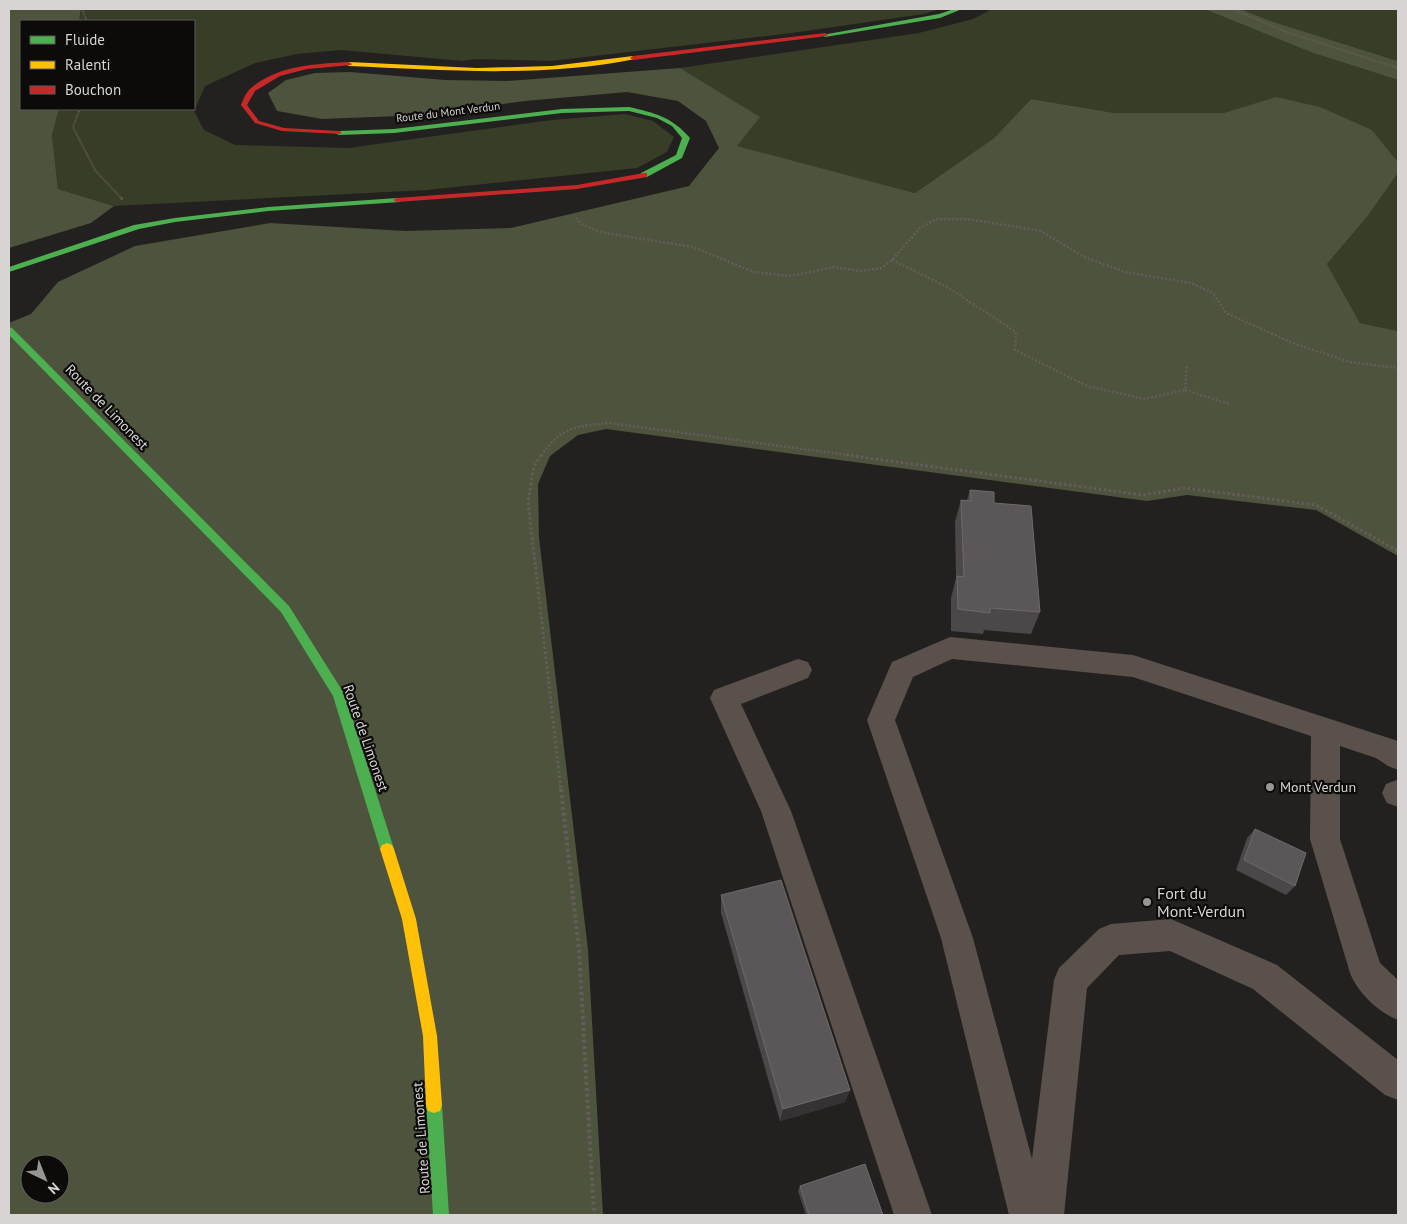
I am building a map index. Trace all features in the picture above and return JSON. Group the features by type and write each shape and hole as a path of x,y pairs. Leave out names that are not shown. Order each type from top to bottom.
{"street":[{"name":"Route du Mont Verdun","path":"9,270 137,227 174,220 268,209 577,187 646,175 679,156 686,138 674,125 659,117 629,109 562,111 394,131 339,133 284,130 257,122 244,106 252,90 278,75 288,72 307,67 341,64 477,70 552,68 846,32 940,16 959,9"},
{"name":"Route de Limonest","path":"9,330 285,609 339,695 410,919 430,1036 441,1215"}],"lane":[{"path":"1028,1215 957,938 881,720 902,670 950,648 1133,666 1386,749 1398,757"},
{"path":"798,670 724,698 776,811 913,1215"},
{"path":"1325,729 1325,839 1367,973 1398,1003"},
{"path":"1045,1215 1071,980 1111,940 1171,935 1265,977 1398,1082"}],"path":[{"path":"1232,9 1289,33 1398,68"},
{"path":"80,110 73,127 95,170 128,205 137,227"},
{"path":"575,217 583,226 600,232 693,247 754,272 791,276 834,267 860,271 882,268 892,260 920,228 936,220 966,219 1041,231 1084,257 1125,272 1191,283 1213,293 1226,314 1295,344 1350,362 1398,368"},
{"path":"892,260 947,287 1016,332 1015,350 1087,386 1144,399 1185,390 1229,404"},
{"path":"1185,390 1187,365"}],"green space":[{"path":"9,9 81,9 79,20 20,20 20,110 59,110 52,135 58,189 114,206 91,223 9,248"},
{"path":"81,9 940,9 924,14 792,33 551,61 475,59 463,61 341,50 297,54 255,63 205,86 195,109 195,20 79,20"},
{"path":"992,9 1204,9 1313,53 1398,80 1398,162 1372,130 1276,98 1225,113 1115,113 1031,99 994,138 915,193 736,146 759,117 680,68 919,33 973,19"},
{"path":"1204,9 1241,9 1268,20 1398,61 1398,80 1313,53"},
{"path":"1241,9 1398,9 1398,61 1268,20"},
{"path":"680,68 760,117 737,146 915,193 994,138 1031,99 1115,113 1224,113 1276,97 1320,107 1372,130 1398,162 1398,173 1367,217 1327,264 1360,323 1398,331 1398,556 1316,510 1187,495 1147,501 606,429 578,435 550,456 538,484 539,538 588,950 603,1215 9,1215 9,323 31,314 58,282 135,246 270,223 405,231 511,228 689,186 719,148 706,121 678,101 627,92 525,101 424,115 322,119 277,111 268,93 286,80 315,73 350,72 445,80 507,81"},
{"path":"59,110 194,110 204,130 235,145 348,148 552,120 625,114 653,121 674,137 667,152 637,168 427,190 114,206 58,189 52,135"},
{"path":"1398,173 1398,331 1360,323 1327,264 1367,217"}],"building":[{"path":"970,490 994,492 994,503 1031,506 1040,612 990,608 990,613 958,609 957,576 964,577 961,500 971,501"},
{"path":"1255,829 1306,853 1295,886 1244,860"},
{"path":"781,880 850,1090 783,1109 721,895"},
{"path":"865,1164 883,1215 809,1215 800,1186"}],"traffic: fast":[{"path":"825,35 940,16 959,9"},
{"path":"339,133 394,131 562,111 629,109 659,117 674,125 686,138 679,156 644,175"},
{"path":"9,270 137,227 175,220 268,209 397,200"},
{"path":"9,330 285,609 339,695 387,849"},
{"path":"434,1105 441,1215"}],"traffic: slow":[{"path":"349,64 477,70 552,68 633,58"},
{"path":"387,849 409,919 430,1036 434,1105"}],"traffic: jam":[{"path":"633,58 825,35"},
{"path":"339,133 284,130 257,122 244,105 252,90 278,75 307,67 349,64"},
{"path":"397,200 577,187 644,175"}],"place":[{"name":"Mont Verdun","path":"1270,787"},
{"name":"Fort du Mont-Verdun","path":"1147,902"}]}
